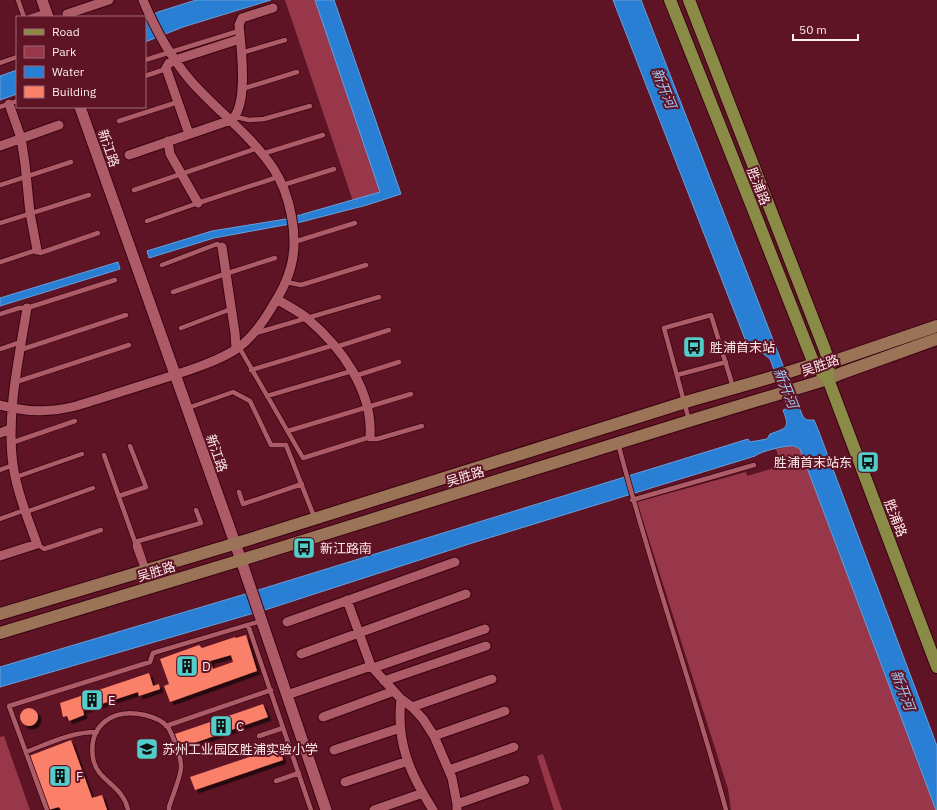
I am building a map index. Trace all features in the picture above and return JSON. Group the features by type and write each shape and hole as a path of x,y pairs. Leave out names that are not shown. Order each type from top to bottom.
{"main road":[{"name":"胜浦路","path":"670,0 814,364 828,379 937,667"},
{"name":"胜浦路","path":"688,0 816,327 829,363 828,379"},
{"name":"吴胜路","path":"0,614 261,536 684,403 814,364 829,363 937,326"},
{"name":"吴胜路","path":"0,633 211,570 828,379 937,339"},
{"path":"261,536 267,552"},
{"path":"205,553 211,570"}],"street":[{"path":"42,0 47,14"},
{"path":"67,14 108,0"},
{"path":"0,405 22,410 58,411 194,369 237,348 253,334 277,299 286,282 292,264 294,242 288,199 281,181 260,151 234,119 191,81 161,39 143,0"},
{"path":"129,155 234,119 240,104 242,89 239,25 242,18 274,8"},
{"path":"189,134 166,68 172,56 240,35"},
{"path":"13,102 21,138 30,214 37,250"},
{"name":"新江路","path":"80,108 234,544 241,560 326,810"},
{"path":"0,146 59,125"},
{"path":"168,142 170,154 198,203"},
{"path":"222,247 237,348"},
{"path":"277,299 307,318 335,346 361,388 368,408 371,426 370,437"},
{"path":"0,556 37,544 13,465 10,430 27,308"},
{"path":"0,433 10,430"},
{"path":"287,622 455,562"},
{"path":"301,654 466,594"},
{"path":"347,600 372,667 401,699 412,707 423,719 434,736 449,770 457,807 525,780"},
{"path":"287,695 484,629"},
{"path":"384,681 486,646"},
{"path":"412,707 492,679"},
{"path":"323,717 394,691"},
{"path":"401,699 400,728 408,761 423,793 434,810"},
{"path":"434,736 506,711"},
{"path":"334,750 400,728"},
{"path":"449,770 514,747"},
{"path":"345,782 408,761"},
{"path":"374,810 423,793"}],"lane":[{"path":"18,0 24,16"},
{"path":"36,16 47,14"},
{"path":"241,53 285,40"},
{"path":"146,60 172,56"},
{"path":"0,63 16,57"},
{"path":"146,76 166,68"},
{"path":"242,89 297,72"},
{"path":"0,107 13,102"},
{"path":"119,121 178,102"},
{"path":"234,119 264,120 310,106"},
{"path":"134,190 181,174 260,151 323,135"},
{"path":"0,185 71,162"},
{"path":"147,221 198,203 281,181 334,169"},
{"path":"0,223 89,195"},
{"path":"294,242 355,223"},
{"path":"0,262 37,250 40,252 98,234"},
{"path":"162,264 217,244 222,247"},
{"path":"173,292 275,258"},
{"path":"286,282 301,285 366,265"},
{"path":"0,314 20,308 27,308 115,280"},
{"path":"253,334 379,297"},
{"path":"181,328 231,309"},
{"path":"0,349 21,346 126,315"},
{"path":"689,421 664,328 711,315 734,389"},
{"path":"252,370 389,330"},
{"path":"16,382 129,345"},
{"path":"237,348 252,370 303,458 370,437 377,439 422,426"},
{"path":"267,396 399,362"},
{"path":"677,375 726,362"},
{"path":"186,408 233,392 250,401 271,445 286,445 314,519"},
{"path":"288,431 411,394"},
{"path":"11,443 75,421"},
{"path":"618,443 632,498 710,750 726,810"},
{"path":"119,496 146,487 130,446"},
{"path":"16,477 82,454"},
{"path":"104,455 136,542 139,545 146,570"},
{"path":"0,470 13,465"},
{"path":"632,498 754,465"},
{"path":"239,492 243,504 302,484"},
{"path":"0,519 93,488"},
{"path":"136,542 201,523 196,510"},
{"path":"37,544 44,549 101,530"},
{"path":"47,810 9,706 150,662 154,653 248,625 260,617"},
{"path":"248,625 311,810"},
{"path":"166,726 271,690"},
{"path":"128,810 123,797 99,774 95,765 93,743 94,736 102,724 120,714 128,713 149,716 159,720 171,733 182,767 169,810"},
{"path":"260,736 283,728"},
{"path":"26,752 71,734 97,732"},
{"path":"276,781 299,773"}],"green space":[{"path":"285,0 315,0 381,192 353,201"},
{"path":"791,446 800,449 936,810 731,810 728,789 637,502 746,472 747,476 781,466 776,449"},
{"path":"4,736 30,810 0,810 0,737"},
{"path":"543,754 562,810 554,810 537,756"}],"water":[{"path":"196,0 271,0 183,27 146,42 146,18 158,12"},
{"path":"315,0 334,0 401,194 367,205 301,222 214,238 149,258 147,251 212,231 286,219 380,192"},
{"name":"新开河","path":"613,0 641,0 803,417 807,420 814,420 819,432 937,746 937,810 800,449 794,446 786,446 768,450 755,456 469,544 268,609 0,687 0,667 242,595 748,439 750,442 767,439 770,434 783,429 786,426 783,410 788,408 770,359 745,339"},
{"path":"16,70 16,94 0,100 0,76"},
{"path":"118,262 120,269 0,306 0,298"}],"building":[{"name":"D","path":"246,635 257,671 170,702 164,686 169,684 160,659 199,645 202,648 235,637","holes":["231,655 233,662 213,669 210,661"]},
{"name":"E","path":"149,673 153,686 159,684 160,689 139,696 138,692 83,710 84,715 69,721 67,716 63,717 60,703"},
{"name":"C","path":"263,704 268,717 180,748 175,734"},
{"path":"29,708 35,711 38,717 35,723 29,726 23,723 20,717 23,711"},
{"name":"F","path":"71,740 92,798 102,795 107,810 61,810 59,807 48,810 29,756"},
{"path":"279,747 283,760 195,790 190,777"}],"place":[{"name":"胜浦首末站","path":"694,347"},
{"name":"胜浦首末站东","path":"868,462"},
{"name":"新江路南","path":"304,548"},
{"name":"D","path":"187,666"},
{"name":"E","path":"92,700"},
{"name":"C","path":"221,726"},
{"name":"苏州工业园区胜浦实验小学","path":"147,749"},
{"name":"F","path":"60,776"}]}
